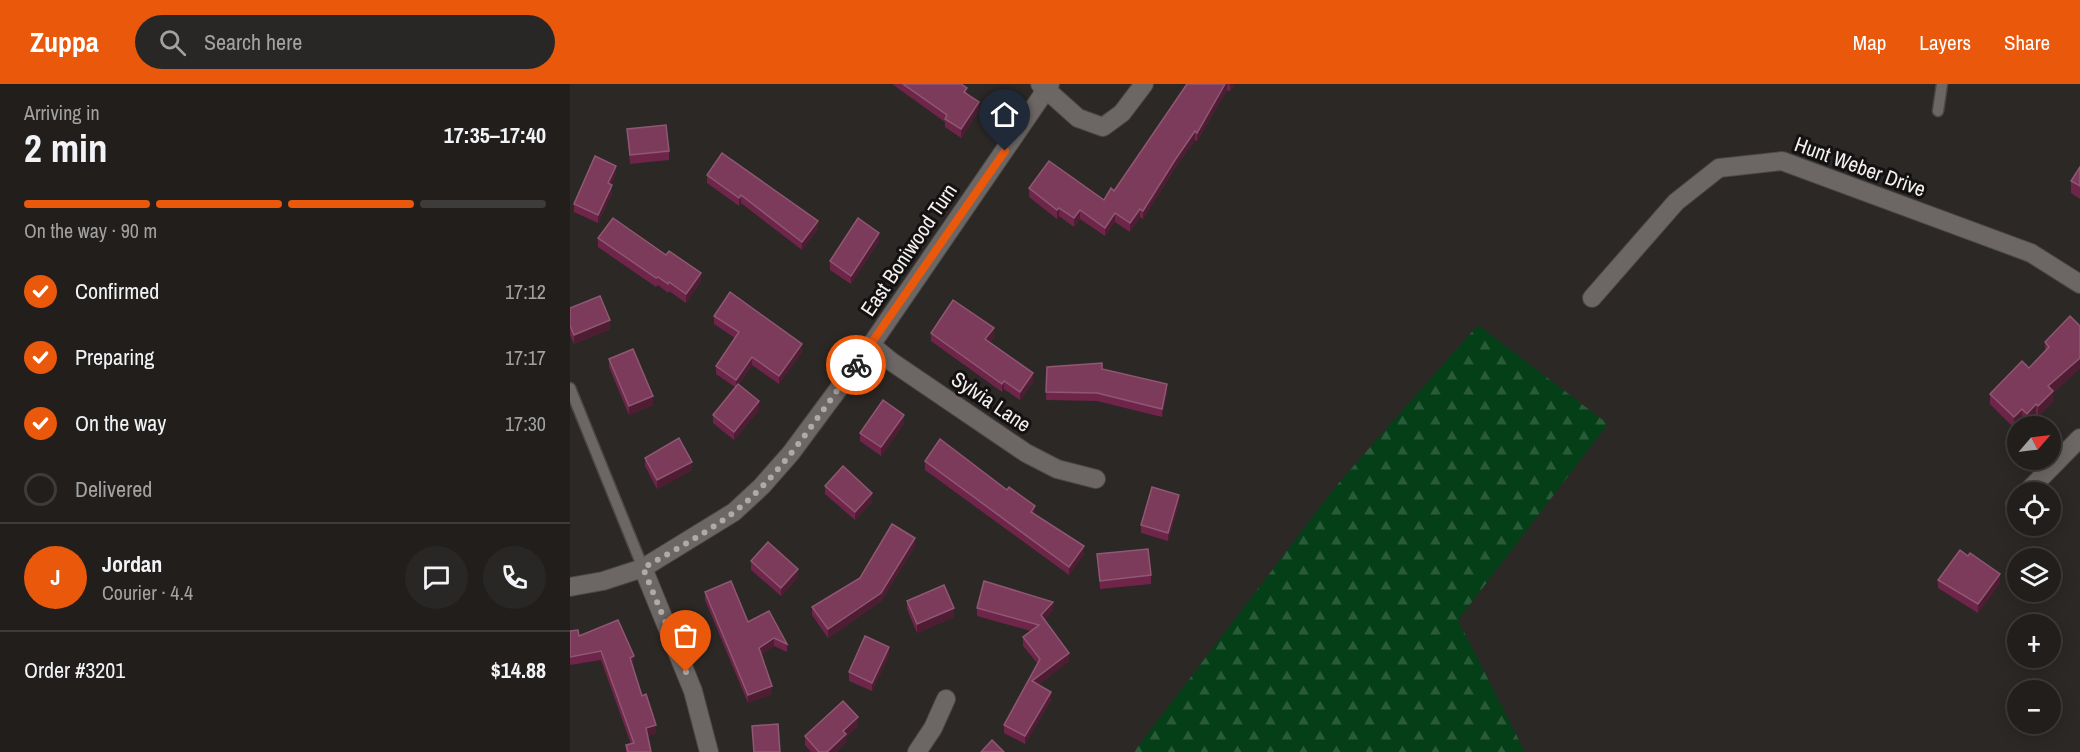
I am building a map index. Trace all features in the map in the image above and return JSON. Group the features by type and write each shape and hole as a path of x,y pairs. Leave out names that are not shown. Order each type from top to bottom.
{"street":[{"path":"1046,86 1078,118 1103,128 1122,113 1144,84"},
{"name":"East Boniwood Turn","path":"570,587 603,581 643,568 725,518 762,486 791,453 871,345 1046,86"},
{"name":"Hunt Weber Drive","path":"1592,298 1676,202 1719,168 1782,161 2031,253 2080,284"},
{"name":"Sylvia Lane","path":"871,345 892,362 1026,453 1057,469 1096,479"},
{"path":"2037,482 2080,438"},
{"path":"643,568 693,691 710,752"},
{"path":"917,752 933,728 946,699"}],"lane":[{"path":"1938,111 1942,84"},
{"path":"570,388 643,568"}],"green space":[{"path":"1478,325 1608,424 1458,620 1525,752 1134,752 1336,486"}],"building":[{"path":"903,84 961,84 967,88 964,92 979,102 961,129 945,119 947,115"},
{"path":"1187,84 1225,84 1197,133 1195,131 1143,211 1140,209 1130,223 1115,213 1105,228 1080,210 1074,218 1059,208 1057,210 1029,188 1049,161 1104,200 1111,188 1114,191"},
{"path":"666,125 669,151 630,155 627,129"},
{"path":"722,153 818,221 802,242 741,195 739,198 707,175"},
{"path":"595,156 616,166 608,183 612,185 598,215 574,204"},
{"path":"2080,167 2080,186 2071,181"},
{"path":"613,218 666,255 669,251 701,273 686,294 669,282 668,284 656,278 598,238"},
{"path":"858,218 879,233 851,276 830,261"},
{"path":"730,292 802,344 779,376 752,357 736,380 716,366 739,332 714,316"},
{"path":"600,296 610,320 574,335 570,326 570,308"},
{"path":"953,300 994,328 985,339 1033,373 1020,392 1004,381 1002,384 931,333"},
{"path":"2070,316 2080,326 2080,358 2048,386 2053,391 2038,406 2036,404 2027,414 2022,409 2013,416 1990,394 2022,361 2029,368 2049,347 2045,342"},
{"path":"633,349 653,396 629,406 609,359"},
{"path":"1102,363 1102,369 1167,384 1162,409 1097,393 1046,392 1047,367"},
{"path":"738,384 759,401 734,432 713,415"},
{"path":"883,400 904,415 881,447 860,433"},
{"path":"679,438 692,462 657,480 645,458"},
{"path":"940,439 1007,490 1009,487 1035,506 1031,512 1084,546 1069,567 925,461"},
{"path":"843,466 872,493 855,512 825,486"},
{"path":"1152,487 1179,495 1168,533 1141,525"},
{"path":"892,524 915,538 881,593 828,629 812,607 860,578"},
{"path":"768,542 798,569 781,588 751,561"},
{"path":"1148,549 1151,575 1100,581 1097,554"},
{"path":"1960,550 1968,556 1970,553 2000,574 1978,604 1938,580"},
{"path":"731,581 748,622 769,611 787,644 774,638 759,648 772,686 748,695 705,592"},
{"path":"984,581 1053,602 1041,615 1069,653 1032,681 1051,692 1025,736 1004,725 1040,659 1023,637 1039,625 977,608"},
{"path":"944,585 954,608 917,624 907,601"},
{"path":"618,620 634,656 630,658 642,696 646,694 656,725 646,728 651,752 628,752 626,745 634,743 601,651 570,657 570,631 578,630 579,636"},
{"path":"865,636 889,647 872,683 849,672"},
{"path":"843,701 858,717 843,731 846,734 827,752 819,752 805,736"},
{"path":"778,724 780,752 754,752 752,726"},
{"path":"992,740 1004,752 981,752"}],"way so far":[{"path":"686,672 643,568 734,512 762,486 791,453 856,365"}],"route":[{"path":"856,365 919,276 965,205 1005,151"}]}
